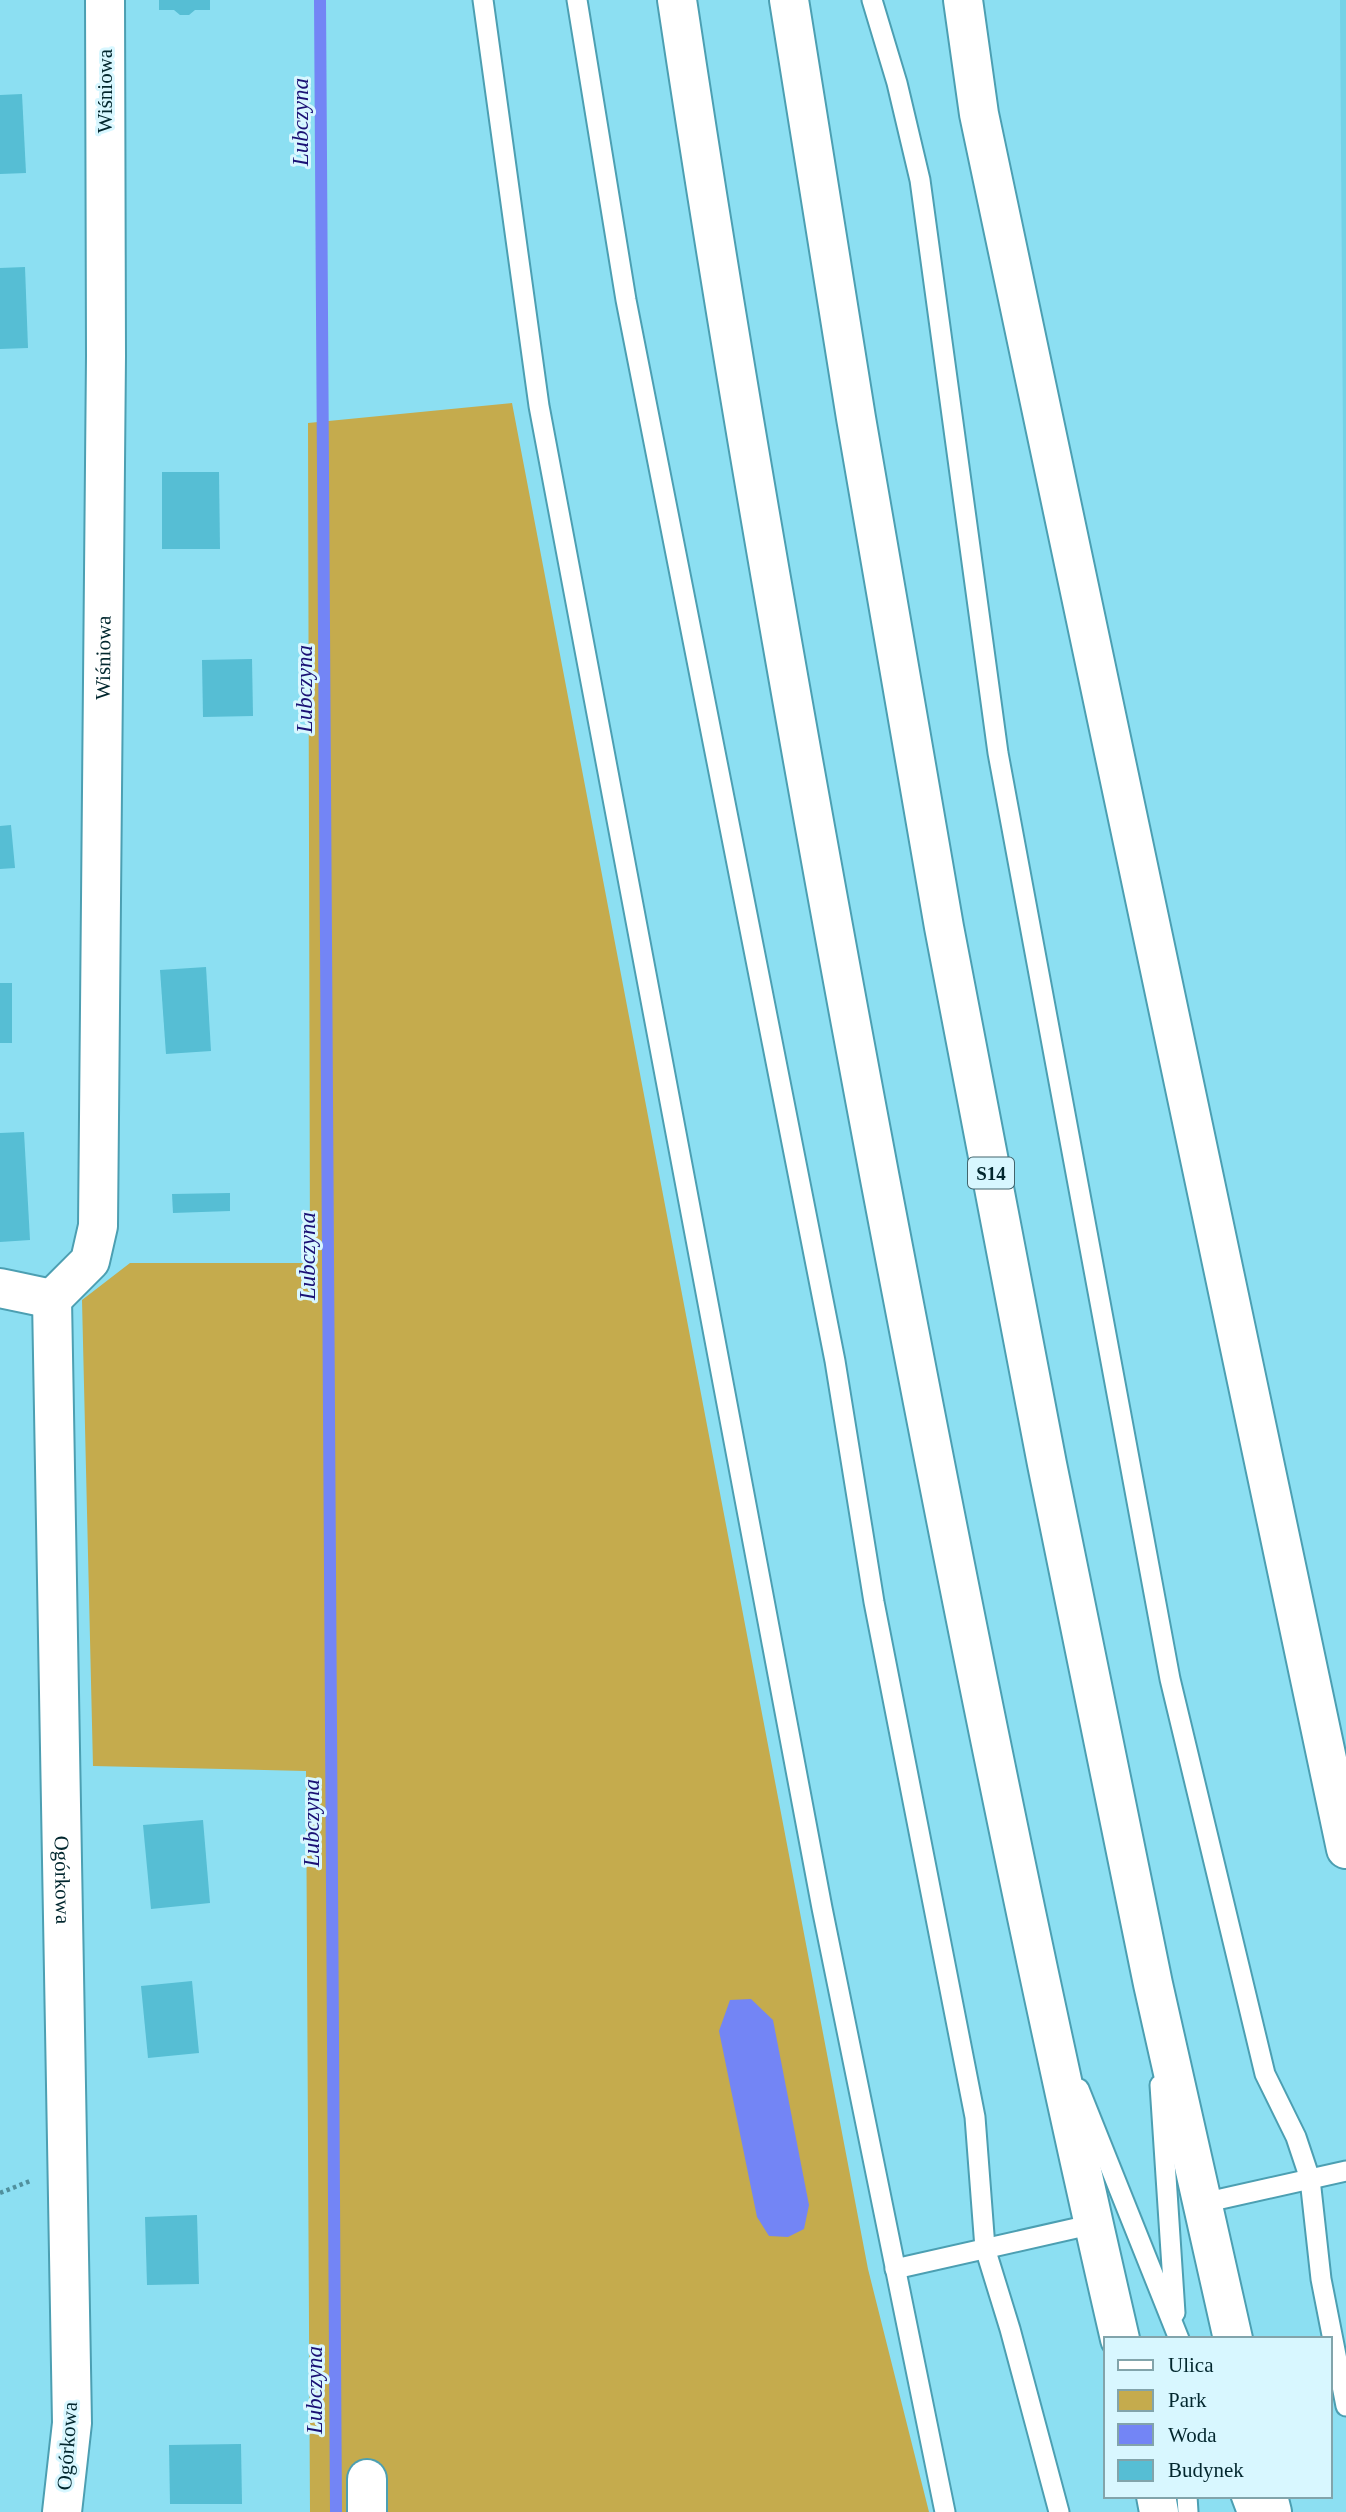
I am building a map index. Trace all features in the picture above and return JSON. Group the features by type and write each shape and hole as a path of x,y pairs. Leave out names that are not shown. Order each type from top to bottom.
{"main road":[{"name":"Wiśniowa","path":"52,1298 90,1261 98,1226 106,356 105,0"},
{"path":"677,0 774,591 838,955 941,1499 1120,2337"},
{"name":"S14","path":"789,0 859,431 947,941 1047,1464 1153,1984 1233,2337"},
{"path":"963,0 982,128 1346,1849"},
{"path":"0,1288 52,1298"},
{"name":"Ogórkowa","path":"52,1298 72,2423 62,2512"}],"lane":[{"path":"483,0 539,406 820,1895 945,2512"},
{"path":"577,0 626,300 835,1361 874,1602 975,2117 985,2248 1010,2329 1059,2512"},
{"path":"872,0 897,83 920,180 998,753 1170,1679 1265,2074 1296,2137 1310,2179 1321,2279 1346,2406"},
{"path":"1153,1984 1177,2336"},
{"path":"1047,2006 1177,2336"},
{"path":"1203,2203 1346,2171"},
{"path":"895,2269 1094,2224"}],"shaded area":[{"path":"1340,0 1346,0 1346,893"}],"green space":[{"path":"512,403 868,2269 929,2512 310,2512 306,1771 93,1766 82,1300 130,1263 310,1263 308,423"}],"water":[{"path":"751,1999 773,2020 809,2205 804,2229 788,2237 769,2236 757,2217 719,2031 730,2000"}],"building":[{"path":"159,0 210,0 210,10 195,10 189,15 180,15 174,10 159,10"},
{"path":"22,94 26,173 0,174 0,95"},
{"path":"25,267 28,348 0,349 0,268"},
{"path":"162,472 219,472 220,549 162,549"},
{"path":"252,659 253,716 203,717 202,660"},
{"path":"11,825 15,868 0,869 0,826"},
{"path":"206,967 211,1051 166,1054 160,970"},
{"path":"0,983 12,983 12,1043 0,1043"},
{"path":"24,1132 30,1240 0,1242 0,1133"},
{"path":"230,1193 230,1211 173,1213 172,1194"},
{"path":"203,1820 210,1903 151,1909 143,1825"},
{"path":"192,1981 199,2053 148,2058 141,1986"},
{"path":"197,2215 199,2284 147,2285 145,2217"},
{"path":"241,2444 242,2504 170,2504 169,2445"}],"waterway":[{"name":"Lubczyna","path":"320,0 336,2512"}]}
